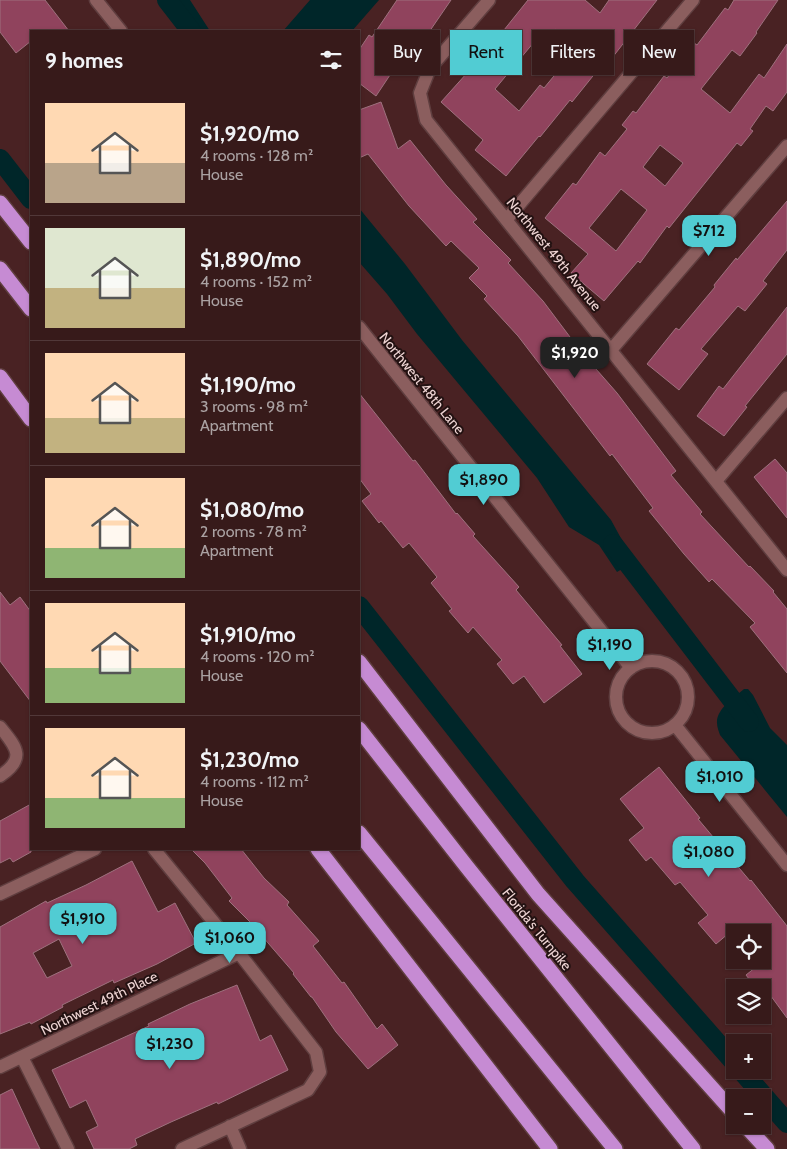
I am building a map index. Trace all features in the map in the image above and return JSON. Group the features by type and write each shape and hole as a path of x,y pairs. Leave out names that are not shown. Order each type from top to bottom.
{"highway":[{"path":"0,203 30,241"},
{"path":"0,269 30,308"},
{"path":"0,377 30,418"},
{"path":"360,663 538,894 726,1104"},
{"name":"Florida's Turnpike","path":"360,730 473,875 693,1149"},
{"path":"360,835 615,1149"},
{"path":"319,850 550,1149"},
{"path":"753,1134 767,1149"}],"street":[{"path":"96,0 121,30"},
{"name":"Northwest 49th Avenue","path":"489,0 430,68 420,93 426,120 787,570"},
{"path":"507,219 693,0"},
{"path":"611,350 787,146"},
{"name":"Northwest 48th Lane","path":"360,328 632,668"},
{"path":"716,481 787,398"},
{"path":"652,661 663,663 673,668 680,675 686,685 687,707 675,725 665,731 648,733 632,727 623,719 618,709 616,698 618,686 623,676 632,668 641,663 652,661"},
{"path":"675,725 787,865"},
{"path":"0,727 15,746 16,753 15,761 10,769 0,776"},
{"path":"0,894 93,850"},
{"path":"155,850 239,953 316,1052 320,1072 308,1090 182,1149"},
{"name":"Northwest 49th Place","path":"0,1067 239,953"},
{"path":"22,1057 68,1149"},
{"path":"230,1126 240,1149"}],"water":[{"path":"178,0 190,0 209,30 198,30"},
{"path":"310,0 379,0 353,30 284,30"},
{"path":"360,209 405,264 462,340 611,520 634,562 617,572 599,545 569,527 537,478 417,334 387,294 360,263"},
{"path":"744,689 748,689 753,695 770,728 787,745 787,817 720,735 717,723 720,713"}],"building":[{"path":"0,0 45,0 68,30 30,30 30,42 16,53 0,32"},
{"path":"397,0 451,0 430,30 377,30"},
{"path":"528,0 585,0 600,13 609,0 657,0 634,30 624,30 624,43 614,55 614,30 532,30 532,44 522,56 522,30 504,30"},
{"path":"734,0 778,0 740,56 732,50 701,89 730,113 759,74 764,78 787,44 787,92 773,111 766,106 750,129 753,131 741,146 737,143 669,228 667,226 640,263 638,261 604,301 571,273 588,254 545,218 573,183 576,185 600,152 605,156 627,129 622,125 633,111 636,113 664,76 667,78 669,75 694,75 694,43 697,45 725,8 728,10","holes":["660,145 683,163 665,186 643,167","621,189 647,210 616,251 589,228"]},
{"path":"375,33 375,75 390,75 376,96 360,84 360,48 369,35 372,37"},
{"path":"465,75 507,75 495,89 519,111 540,85 544,88 555,75 594,75 572,102 570,100 506,176 475,150 483,140 441,102"},
{"path":"381,102 398,149 410,140 446,185 477,219 473,222 511,260 508,263 543,301 582,353 617,393 676,471 671,475 702,512 700,514 774,591 787,609 787,673 750,627 755,623 712,579 709,582 684,554 649,511 653,508 612,454 610,456 518,336 484,299 487,296 469,278 479,268 451,241 446,246 409,206 368,154 360,158 360,110"},
{"path":"787,201 787,250 763,281 767,284 745,311 738,306 701,349 708,354 679,390 647,364 676,328 679,330 715,287 714,285 736,258 737,260"},
{"path":"787,307 787,354 745,406 747,407 724,436 697,416 719,386 723,389"},
{"path":"360,394 413,461 415,460 456,514 475,534 473,536 519,587 516,590 562,645 560,646 582,674 544,703 524,676 513,684 497,664 502,660 473,627 468,633 449,611 452,609 431,583 437,577 409,543 403,548 381,521 379,523 362,501 371,494 360,479"},
{"path":"775,459 787,473 787,518 754,477"},
{"path":"0,592 10,605 20,597 30,611 30,701 0,661"},
{"path":"659,767 700,818 698,819 751,880 787,926 787,1018 771,996 771,979 749,979 746,975 754,969 771,969 771,924 726,924 726,936 716,944 698,923 708,915 680,882 675,885 651,857 646,861 629,840 644,828 620,799"},
{"path":"30,805 31,852 13,862 10,858 0,863 0,821"},
{"path":"192,850 242,850 264,878 289,902 287,905 319,941 313,946 342,983 344,982 377,1029 382,1024 398,1045 368,1069 336,1032 294,973 263,935 229,901 232,898 205,863"},
{"path":"132,861 158,912 175,903 196,943 157,964 114,983 113,980 62,1005 63,1007 31,1024 30,1022 0,1034 0,927 46,901 47,903","holes":["59,939 72,966 47,978 33,953"]},
{"path":"237,985 260,1041 271,1035 288,1070 218,1104 217,1102 135,1139 137,1145 129,1149 94,1149 86,1132 98,1126 86,1100 70,1108 52,1070 149,1026 148,1024 190,1004"},
{"path":"12,1089 40,1149 0,1149 0,1095"}],"waterway":[{"path":"167,0 190,30"},
{"path":"0,159 30,198"},
{"path":"613,544 749,722"},
{"path":"360,607 575,881 726,1053"},
{"path":"749,1079 787,1123"}]}
